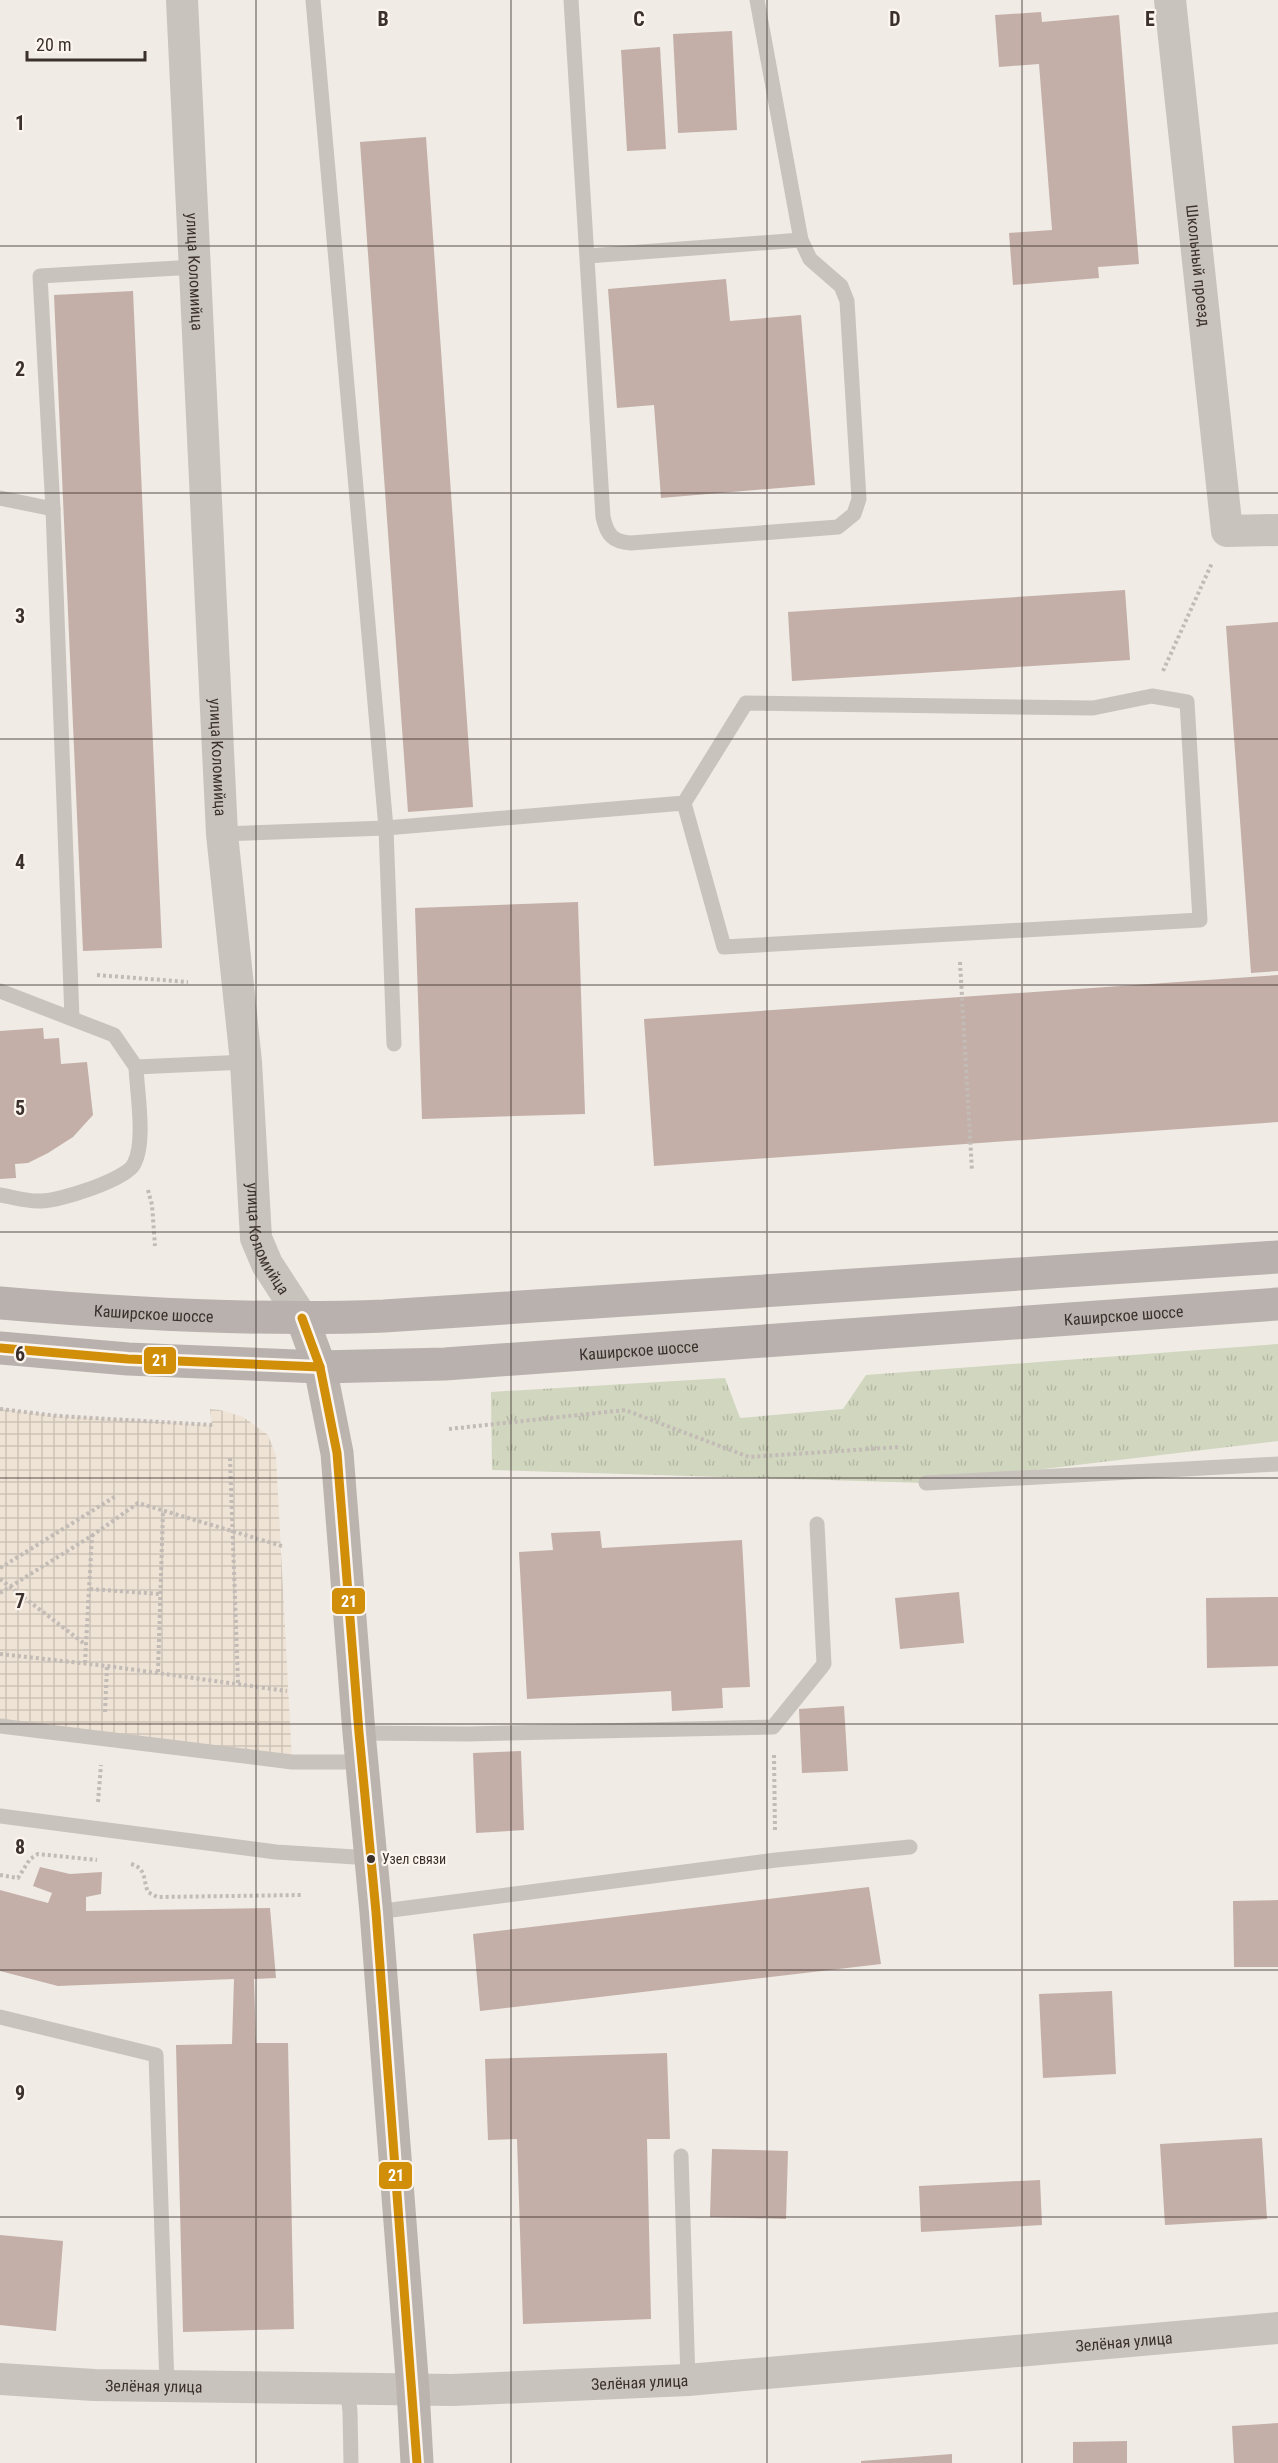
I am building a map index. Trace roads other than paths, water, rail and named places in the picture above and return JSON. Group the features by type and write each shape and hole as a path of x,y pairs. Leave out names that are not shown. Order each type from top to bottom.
{"main road":[{"name":"Каширское шоссе","path":"0,1303 132,1312 302,1318 442,1313 1278,1257"},
{"name":"Каширское шоссе","path":"0,1348 128,1359 320,1367 445,1364 1278,1304"},
{"name":"улица Коломийца","path":"302,1318 320,1367 337,1453 360,1747 376,1912 417,2463"}],"street":[{"name":"улица Коломийца","path":"182,0 222,834 246,1062 256,1238 267,1264 302,1318"},
{"name":"Школьный проезд","path":"1170,0 1227,531 1278,530"},
{"name":"Зелёная улица","path":"0,2379 94,2385 413,2390 688,2380 1278,2328"}],"lane":[{"path":"313,0 386,828 394,1044"},
{"path":"571,0 603,518 608,534 614,540 631,543 831,529 838,527 855,514 860,499 847,301 841,286 810,259 801,240 757,0"},
{"path":"588,256 801,240"},
{"path":"72,1018 52,509 40,276 195,267"},
{"path":"0,498 52,509"},
{"path":"1152,696 1187,702 1200,920 724,947 684,803 746,703 1093,708 1152,696"},
{"path":"222,834 386,828 684,803"},
{"path":"0,991 114,1035 136,1067 140,1140 134,1165 126,1174 108,1183 42,1202 0,1195"},
{"path":"136,1067 246,1062"},
{"path":"926,1483 1278,1464"},
{"path":"0,1726 292,1762 360,1747 467,1734 773,1727 824,1665 817,1524"},
{"path":"0,1816 276,1852 371,1858"},
{"path":"376,1912 776,1860 910,1847"},
{"path":"0,2017 156,2055 167,2385"},
{"path":"681,2156 688,2380"},
{"path":"347,2388 351,2463"}],"place":[{"name":"Узел связи","path":"371,1859"}]}
